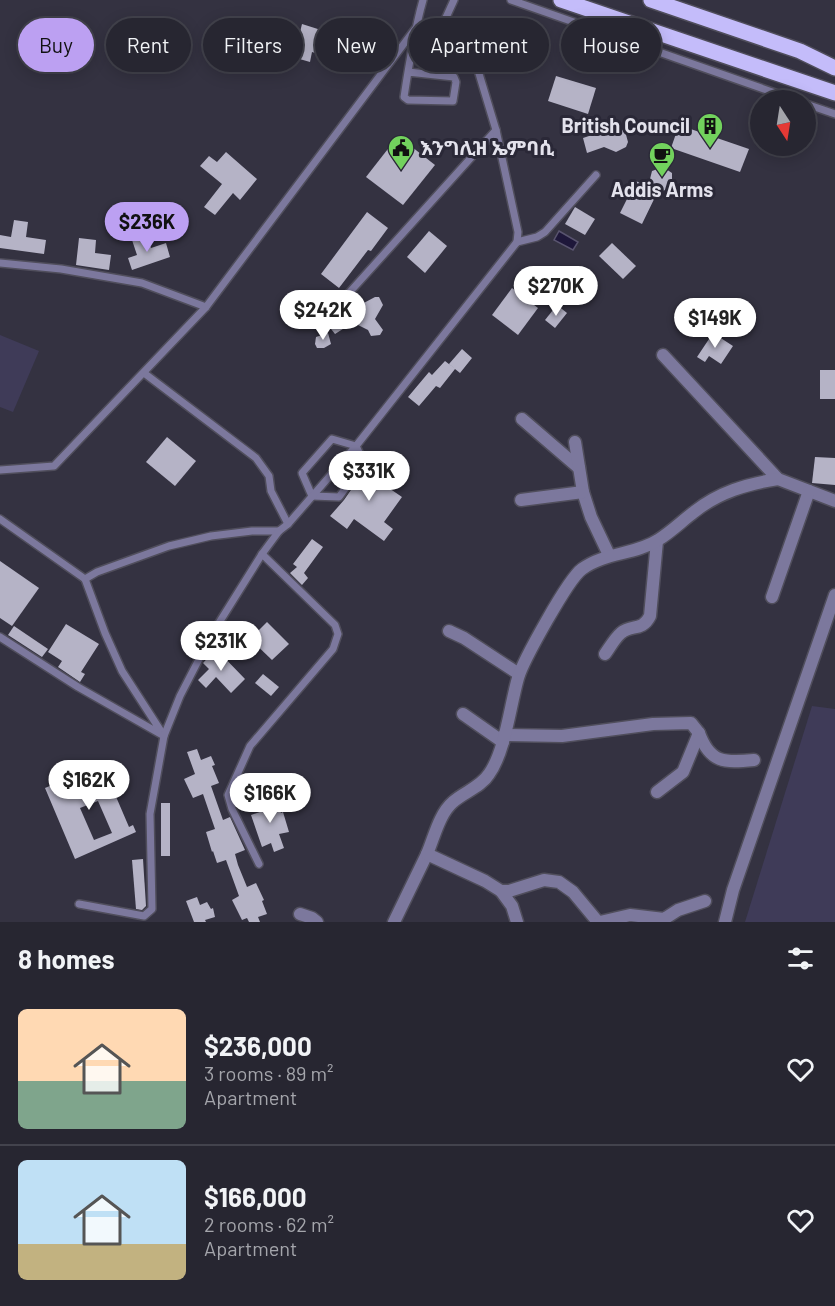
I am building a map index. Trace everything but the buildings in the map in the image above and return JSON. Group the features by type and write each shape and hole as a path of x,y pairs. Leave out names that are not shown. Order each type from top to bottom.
{"main road":[{"path":"561,0 835,93"},
{"path":"651,0 669,3 800,51 835,68"},
{"path":"800,51 835,56"}],"street":[{"path":"663,355 778,479 835,501"},
{"path":"522,420 579,468"},
{"path":"575,442 583,492 591,518 609,555"},
{"path":"394,922 447,808 489,775 504,738 519,674 574,577 587,566 609,555 640,549 657,541 696,510 722,494 750,483 778,479"},
{"path":"772,597 809,490"},
{"path":"521,500 583,492"},
{"path":"605,654 621,632 639,627 647,622 650,616 657,541"},
{"path":"725,922 733,890 835,595"},
{"path":"449,631 464,638 519,674"},
{"path":"463,714 504,738 562,736 691,723 699,733 704,746 716,758 729,763 754,760"},
{"path":"657,792 683,772 699,733"},
{"path":"427,854 501,891 512,906 517,922"},
{"path":"501,891 509,891 544,880 559,882 573,892 599,922 630,915 667,918 678,910 705,901"},
{"path":"300,914 317,922"}],"lane":[{"path":"418,18 423,0"},
{"path":"446,18 454,0"},
{"path":"511,0 767,90"},
{"path":"0,470 54,466 144,373 206,307 409,37"},
{"path":"408,72 454,77 456,82 453,101 406,99 404,97 408,72 409,66"},
{"path":"79,904 144,915 152,909 150,814 164,736 180,696 212,634 279,531 288,524 356,446 517,242 518,232 496,130 479,72"},
{"path":"816,107 835,114"},
{"path":"348,294 496,130"},
{"path":"517,242 537,237 545,232 596,175"},
{"path":"0,263 61,269 142,283 206,307"},
{"path":"144,373 255,458 269,476 271,491 288,524"},
{"path":"332,439 356,446 364,463 339,497 312,496 302,473 332,439"},
{"path":"0,519 85,579 122,671 164,736"},
{"path":"85,579 97,572 169,546 211,536 279,531"},
{"path":"258,864 232,809 228,795 250,746 333,649 338,634 335,625 262,555"},
{"path":"0,637 78,687 164,736"}],"shaded area":[{"path":"559,231 578,242 573,250 554,240"},
{"path":"0,335 39,351 13,412 0,407"},
{"path":"812,706 835,709 835,922 745,922"}],"place":[{"name":"British Council","path":"710,149"},
{"name":"እንግሊዝ ኤምባሲ","path":"401,171"},
{"name":"Addis Arms","path":"662,178"}]}
